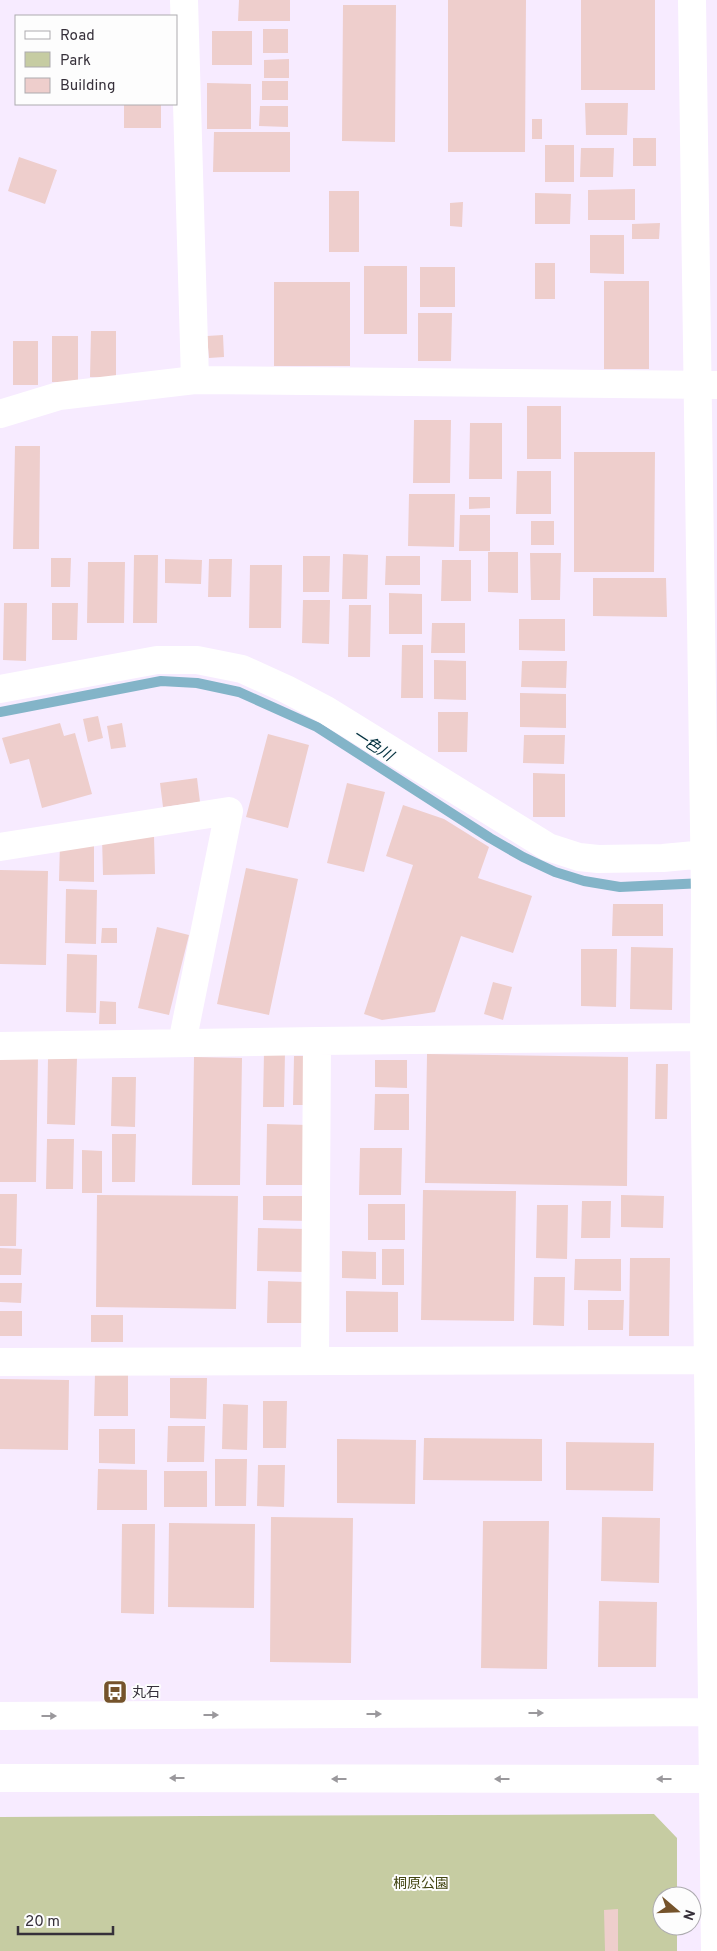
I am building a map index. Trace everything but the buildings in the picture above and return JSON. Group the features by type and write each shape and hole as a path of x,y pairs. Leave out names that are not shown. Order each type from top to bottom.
{"street":[{"path":"184,0 195,380"},
{"path":"692,0 707,385 709,903 704,1038 712,1360 715,1951"},
{"path":"0,414 59,396 195,380 707,385"},
{"path":"0,689 157,660 197,660 242,670 286,689 326,710 548,847 579,857 598,859 708,857"},
{"path":"0,846 229,811 182,1043"},
{"path":"0,1046 704,1038"},
{"path":"315,1361 317,1041"},
{"path":"0,1362 712,1360"},
{"path":"0,1716 714,1712"},
{"path":"0,1778 715,1779"}],"green space":[{"name":"桐原公園","path":"654,1814 677,1838 677,1886 652,1886 652,1936 677,1936 677,1951 0,1951 0,1817"}],"waterway":[{"name":"一色川","path":"0,712 161,681 197,683 239,692 317,727 490,838 523,857 555,872 584,881 620,887 704,883"}],"place":[{"name":"丸石","path":"115,1692"}]}
